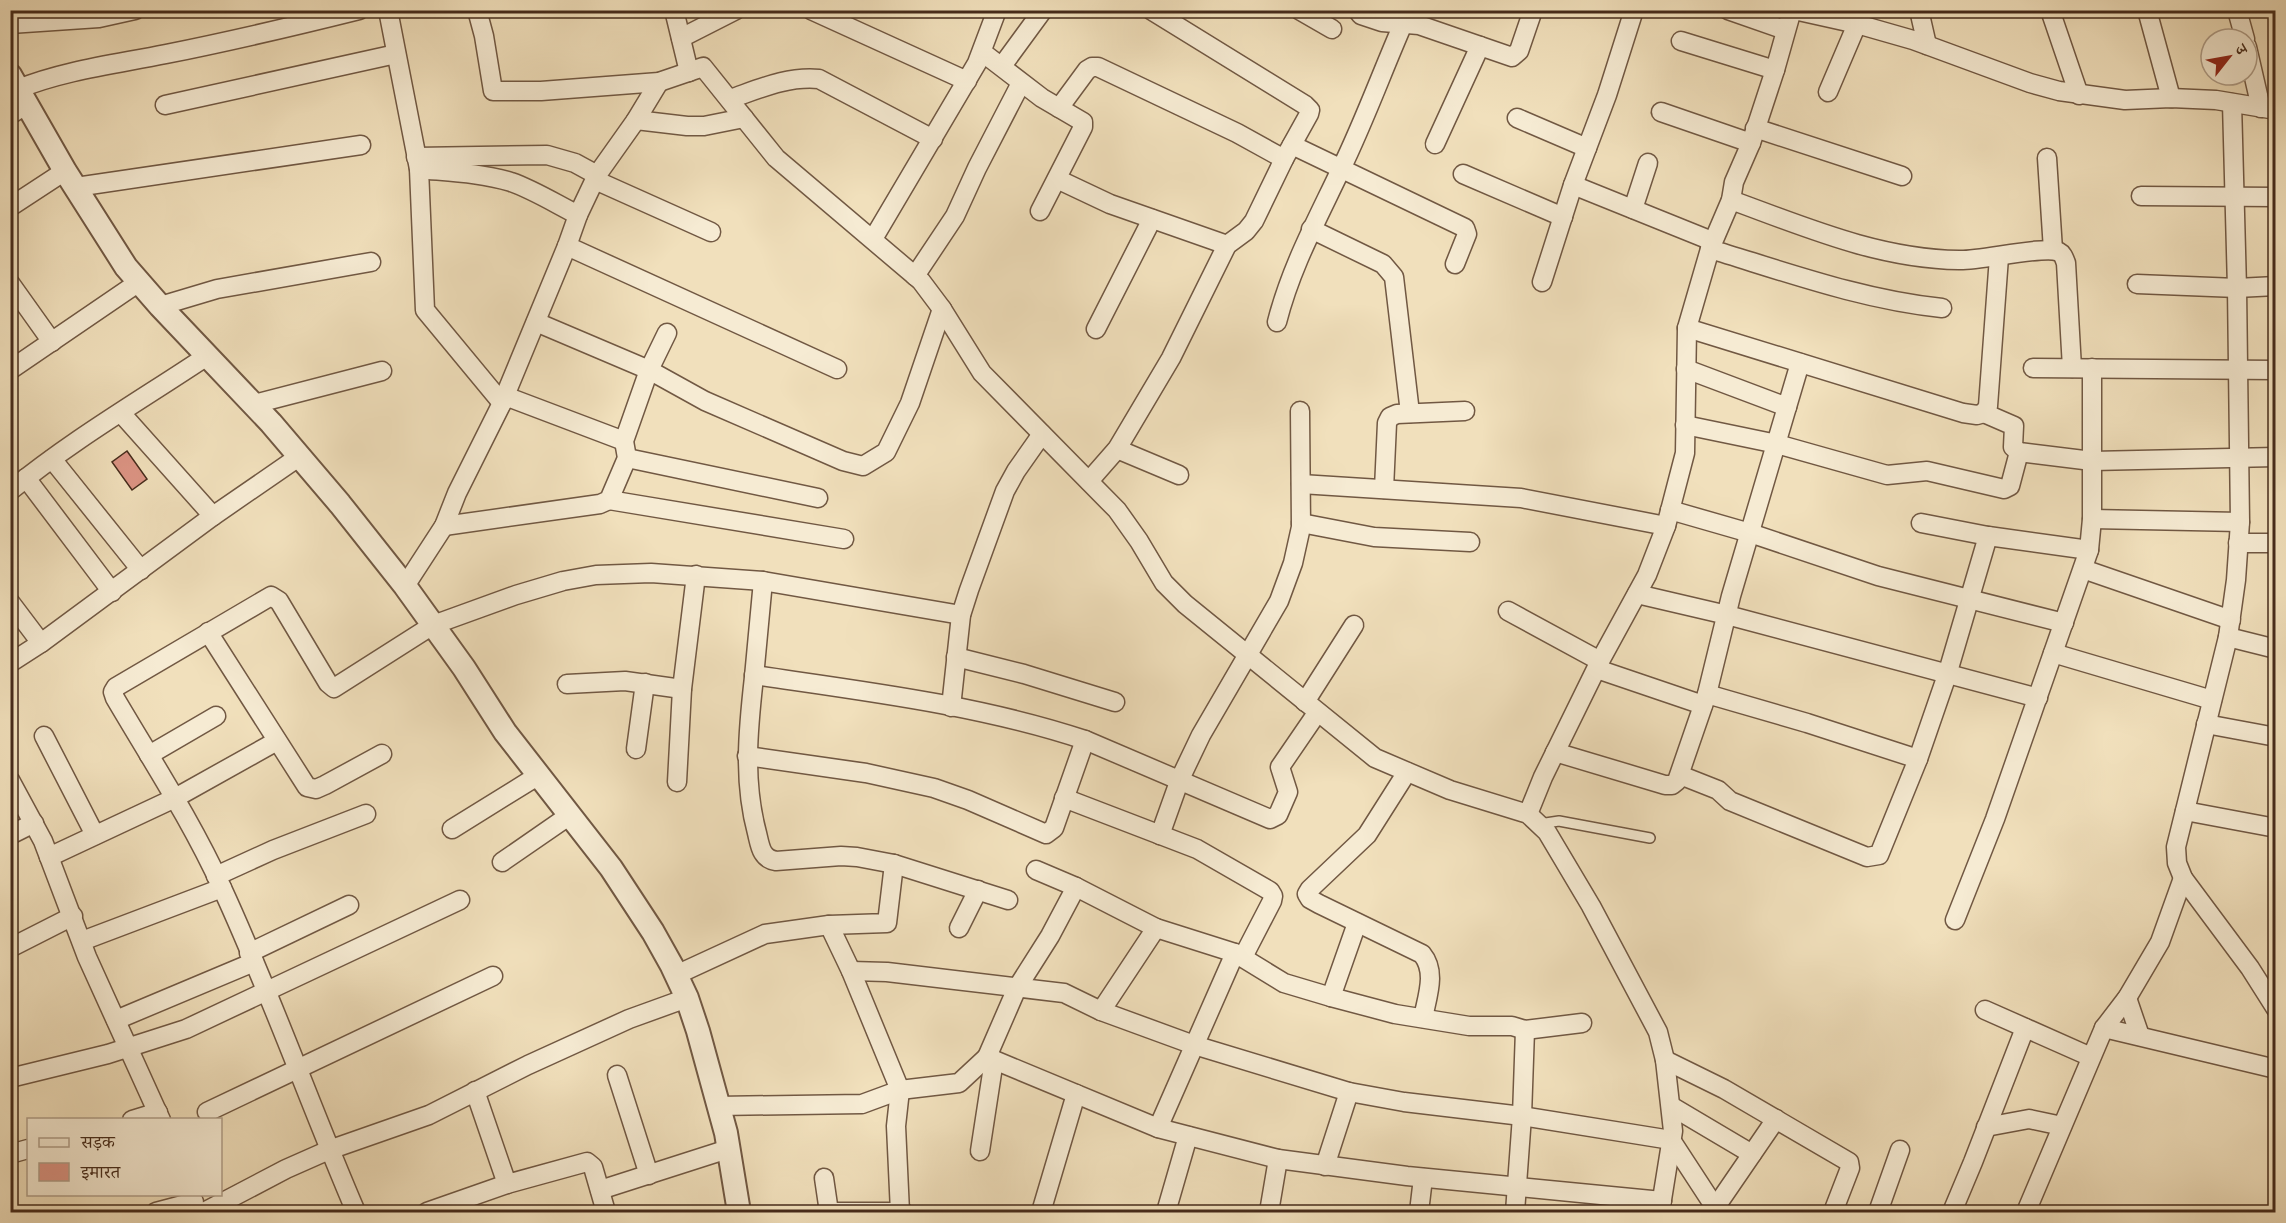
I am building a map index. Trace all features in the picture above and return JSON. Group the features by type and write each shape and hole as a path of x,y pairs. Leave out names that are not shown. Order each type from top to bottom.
{"street":[{"path":"359,10 230,41 37,81 17,96 126,267 300,456 405,586 505,732 611,868 653,932 687,998 718,1106 739,1212"},
{"path":"388,10 417,163 425,310 503,400 625,450 818,498"},
{"path":"477,10 484,36 492,92 541,91 659,82 703,67 776,158 915,276 942,309 982,373 1117,510 1164,583 1185,604 1375,758 1450,790 1534,819 1547,832 1591,906 1658,1032 1665,1060 1673,1131 1661,1207 1278,1159 1158,1128 990,1058"},
{"path":"674,10 689,72"},
{"path":"681,38 736,10"},
{"path":"811,10 967,81"},
{"path":"873,239 967,81 982,52 997,10"},
{"path":"1002,66 1043,10"},
{"path":"1089,481 1117,449 1171,358 1227,245 1246,231 1254,221 1310,111 1308,107 1151,10"},
{"path":"1299,10 1332,29"},
{"path":"1357,10 1361,15 1382,22 1419,25 1515,56 1519,51 1533,10"},
{"path":"1542,282 1634,10"},
{"path":"1728,10 1785,30"},
{"path":"1534,819 1555,752 1647,574 1668,518 1684,453 1687,328 1711,245 1731,200 1734,182 1776,70 1785,30 1793,10 1857,24 1927,45 2030,83 2079,95 2125,100 2171,98 2232,103 2268,109 2259,82"},
{"path":"1919,10 1927,45"},
{"path":"2050,10 2079,95"},
{"path":"2147,10 2171,98"},
{"path":"2237,10 2242,27"},
{"path":"10,24 71,15 99,18 131,11"},
{"path":"1277,322 1286,289 1311,229 1342,168 1403,24"},
{"path":"1828,92 1857,24"},
{"path":"1681,41 1776,70"},
{"path":"1435,144 1480,46"},
{"path":"982,52 1059,108 1080,119 1083,124 1040,211"},
{"path":"165,105 396,54"},
{"path":"1059,108 1087,70 1098,67 1237,133 1288,152 1342,168 1465,228 1467,234 1455,264"},
{"path":"730,99 782,81 806,77 819,79 933,140"},
{"path":"405,586 444,526 457,493 503,400 578,215 596,177 636,120 659,82"},
{"path":"915,276 956,216 977,168 1021,82"},
{"path":"2232,103 2240,522 2229,628 2176,847 2177,863 2183,878 2250,968 2276,1009"},
{"path":"1661,112 1902,176"},
{"path":"636,120 696,126 744,118"},
{"path":"1517,118 1587,148"},
{"path":"10,207 70,179 361,145"},
{"path":"417,163 547,155 575,162 596,177 711,232"},
{"path":"2047,158 2053,250"},
{"path":"417,163 513,183 578,215"},
{"path":"1633,208 1648,164"},
{"path":"1463,174 1563,217"},
{"path":"1057,178 1083,192 1227,245"},
{"path":"1573,185 1633,208 1711,245 1818,282 1905,304 1942,308"},
{"path":"2141,196 2276,197"},
{"path":"1731,200 1820,233 1904,256 1969,261 2053,250 2062,254 2066,263 2072,368"},
{"path":"1096,329 1152,219"},
{"path":"1311,229 1383,264 1394,277 1410,413"},
{"path":"567,246 837,369"},
{"path":"1984,414 1988,406 2000,257"},
{"path":"160,306 217,289 371,262"},
{"path":"10,370 139,282"},
{"path":"10,283 52,342"},
{"path":"2137,284 2237,288 2276,286"},
{"path":"536,322 649,370 705,401 843,461 863,466 886,452 910,403 942,309"},
{"path":"1687,328 1963,413 1984,414 2014,426 2013,447 2019,452 2092,461 2276,457"},
{"path":"609,500 649,370 667,333"},
{"path":"10,491 87,433 207,356"},
{"path":"1555,752 1665,785 1676,784 1705,699 1726,615 1800,363"},
{"path":"2033,368 2276,370"},
{"path":"1955,920 1995,819 2089,550 2092,519 2092,368"},
{"path":"1686,369 1787,407"},
{"path":"254,404 382,371"},
{"path":"1160,835 1180,779 1210,717 1279,601 1299,543 1302,523 1300,411"},
{"path":"1384,489 1388,419 1397,414 1464,411"},
{"path":"121,413 213,516"},
{"path":"1685,424 1777,444 1887,475 1927,471 2004,489 2011,484 2019,452"},
{"path":"951,707 961,615 1005,491 1042,434"},
{"path":"1117,449 1179,475"},
{"path":"10,663 300,456"},
{"path":"52,459 141,570"},
{"path":"26,478 112,592"},
{"path":"1301,484 1487,494 1668,518 1750,533 1878,576 2064,623"},
{"path":"444,526 600,504 609,500 844,539"},
{"path":"2092,519 2240,522"},
{"path":"1302,523 1374,537 1470,542"},
{"path":"1921,523 1989,536 2089,550"},
{"path":"1680,775 1718,790 1730,801 1871,858 1881,853 1918,759 1947,675 1989,536"},
{"path":"2238,543 2276,543"},
{"path":"2083,569 2276,649"},
{"path":"356,1212 267,992 219,882 175,798 115,698 114,689 267,598 274,597 279,601 328,683 334,688 433,626 563,580 596,575 651,573 763,581 961,615"},
{"path":"677,782 682,689 696,575"},
{"path":"763,581 747,756 747,783 752,816 761,848 767,858 776,861 849,856 894,864 1008,900"},
{"path":"1637,594 1726,615 2038,698"},
{"path":"10,602 41,643"},
{"path":"1508,611 1599,665 1705,699 1807,723 1918,759"},
{"path":"754,675 893,696 1054,730 1085,740 1180,779 1265,818 1273,819 1278,815 1288,792 1280,767 1354,626"},
{"path":"208,632 304,783 312,789 325,785 382,754"},
{"path":"2054,653 2212,700"},
{"path":"956,657 1024,674 1115,702"},
{"path":"567,684 611,681 645,683 682,689"},
{"path":"636,749 645,683"},
{"path":"149,756 216,716"},
{"path":"2206,724 2276,737"},
{"path":"44,736 95,835"},
{"path":"747,756 866,773 934,788 968,800 1046,834 1054,828 1085,740"},
{"path":"49,857 175,798 277,741"},
{"path":"1407,772 1367,835 1308,891 1310,898 1356,923 1414,949 1427,960 1430,977 1423,1018"},
{"path":"452,829 539,775"},
{"path":"10,780 34,823 82,941 159,1116 141,1118"},
{"path":"1064,798 1197,849 1224,863 1272,894 1272,901 1239,955 1194,1045 1158,1128"},
{"path":"2185,811 2276,828"},
{"path":"82,941 219,882 273,850 366,814"},
{"path":"502,862 570,814"},
{"path":"10,835 34,823"},
{"path":"676,975 765,934 829,925 887,923 894,864"},
{"path":"1036,870 1076,887 1156,928 1239,955 1284,983 1330,997 1395,1014 1469,1026 1512,1026 1525,1030 1582,1023"},
{"path":"2026,1212 2104,1028 2127,998 2160,942 2183,878"},
{"path":"980,1151 990,1058 1017,988 1050,936 1076,887"},
{"path":"959,928 978,890"},
{"path":"10,1078 70,1064 186,1029 460,900"},
{"path":"116,1020 251,958 349,905"},
{"path":"10,948 73,916"},
{"path":"1330,997 1356,923"},
{"path":"824,1178 828,1212 901,1212 896,1125 900,1090 851,971 829,925"},
{"path":"1101,1011 1156,928"},
{"path":"851,971 887,972 1064,993 1101,1011 1194,1045 1349,1092 1671,1140 1717,1210 1776,1119"},
{"path":"207,1112 493,976"},
{"path":"222,1195 329,1150 429,1115 629,1019 687,998"},
{"path":"2127,998 2140,1036"},
{"path":"1985,1010 2091,1057"},
{"path":"1952,1212 2025,1028"},
{"path":"2104,1028 2276,1069"},
{"path":"1515,1212 1525,1030"},
{"path":"718,1106 862,1104 900,1090 959,1083 990,1058"},
{"path":"1665,1060 1724,1089 1849,1162 1850,1168 1833,1212"},
{"path":"617,1075 649,1175"},
{"path":"475,1091 507,1184"},
{"path":"1324,1166 1349,1092"},
{"path":"1041,1212 1076,1094"},
{"path":"1671,1106 1752,1154"},
{"path":"1986,1128 2029,1119 2062,1126"},
{"path":"1166,1212 1188,1136"},
{"path":"10,1154 27,1149"},
{"path":"600,1190 728,1149"},
{"path":"1878,1212 1900,1150"},
{"path":"1269,1212 1278,1159"},
{"path":"427,1212 507,1184 587,1162 593,1167 606,1212"},
{"path":"1419,1212 1423,1178"},
{"path":"156,1212 196,1205 218,1196"}],"lane":[{"path":"1534,819 1559,821 1650,838"}],"building":[{"path":"127,451 147,479 132,490 112,462"}]}
